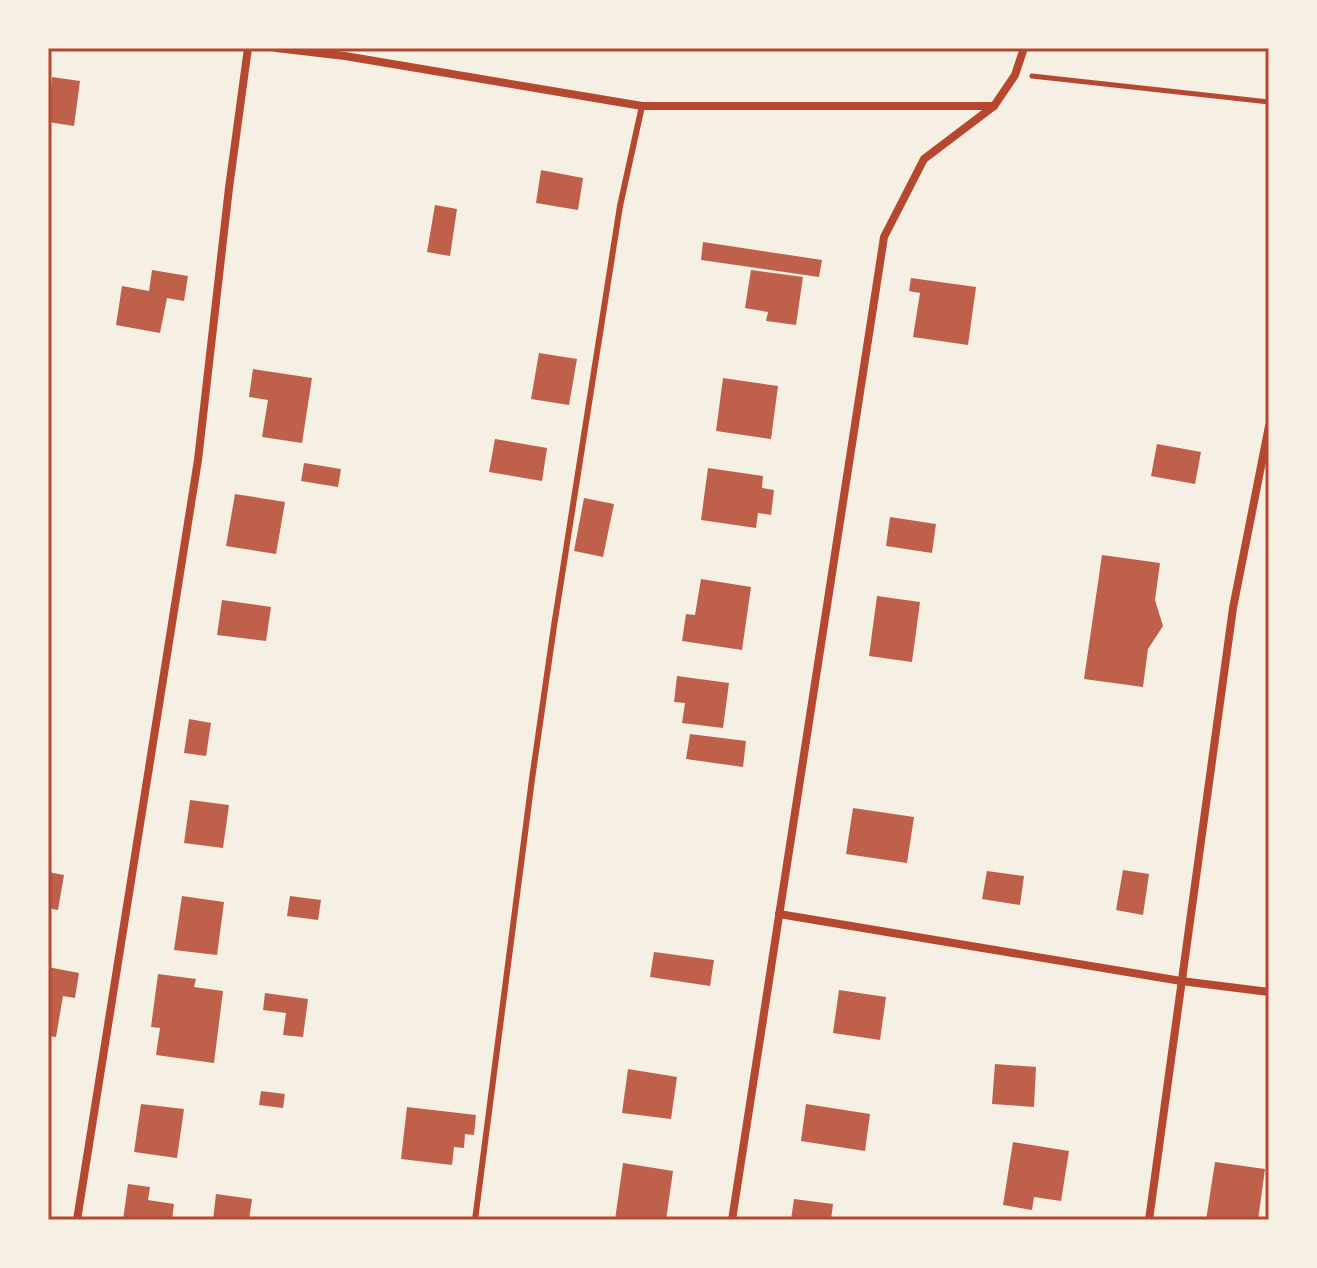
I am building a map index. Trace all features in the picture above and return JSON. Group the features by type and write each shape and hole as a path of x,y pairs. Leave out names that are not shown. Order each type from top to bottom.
{"street":[{"path":"77,1220 198,460 248,48"},
{"path":"276,48 345,56 642,106 994,106"},
{"path":"732,1220 884,237 924,159 994,106 1015,75 1024,48"},
{"path":"1149,1220 1233,608 1269,426"},
{"path":"779,914 1181,981 1269,992"}],"lane":[{"path":"475,1220 554,626 620,206 642,106"}],"path":[{"path":"1015,75 1269,102"}],"building":[{"path":"52,77 80,81 74,126 48,122"},
{"path":"541,170 583,178 578,210 536,203"},
{"path":"435,205 457,209 450,256 427,252"},
{"path":"703,242 822,260 819,277 701,260"},
{"path":"152,270 188,276 184,301 167,298 160,333 116,325 122,286 149,291"},
{"path":"751,270 803,277 796,325 766,321 768,312 745,308"},
{"path":"911,278 976,287 968,345 913,337 920,293 909,291"},
{"path":"539,353 577,359 569,405 531,399"},
{"path":"253,369 312,378 302,443 262,437 268,400 249,397"},
{"path":"723,378 778,386 771,439 716,431"},
{"path":"495,439 547,448 542,481 489,472"},
{"path":"1157,444 1201,452 1195,484 1151,476"},
{"path":"304,463 341,469 338,487 301,481"},
{"path":"708,468 763,476 762,488 774,490 771,515 758,513 756,528 701,520"},
{"path":"235,494 285,502 276,554 226,546"},
{"path":"584,498 614,504 603,557 574,551"},
{"path":"890,517 936,524 932,553 886,546"},
{"path":"1102,555 1160,563 1155,600 1163,626 1148,649 1143,687 1084,679"},
{"path":"701,579 751,587 742,650 682,641 686,614 695,615"},
{"path":"877,596 920,602 912,662 869,656"},
{"path":"222,600 271,607 266,641 217,635"},
{"path":"677,676 729,683 723,728 682,723 685,703 674,702"},
{"path":"189,719 211,723 206,756 184,753"},
{"path":"690,734 746,741 743,767 686,759"},
{"path":"190,800 229,805 223,848 184,843"},
{"path":"853,808 914,817 907,863 846,854"},
{"path":"1123,870 1149,874 1143,915 1116,910"},
{"path":"987,871 1024,876 1020,905 982,899"},
{"path":"48,872 64,875 58,910 48,908"},
{"path":"182,896 224,902 217,955 174,950"},
{"path":"290,896 321,900 318,920 287,916"},
{"path":"654,952 714,960 710,986 650,977"},
{"path":"48,967 79,973 75,998 63,996 56,1037 48,1036"},
{"path":"158,974 196,979 194,987 223,991 214,1063 156,1055 160,1028 151,1027"},
{"path":"839,990 886,997 880,1040 833,1033"},
{"path":"265,993 308,999 303,1037 283,1035 286,1013 263,1010"},
{"path":"995,1064 1036,1067 1034,1107 992,1104"},
{"path":"628,1069 677,1077 671,1119 622,1113"},
{"path":"261,1091 285,1094 283,1108 259,1105"},
{"path":"141,1104 184,1109 177,1158 134,1152"},
{"path":"806,1104 870,1114 865,1151 801,1141"},
{"path":"407,1107 476,1115 474,1135 465,1134 464,1148 454,1147 452,1165 401,1159"},
{"path":"1013,1142 1069,1151 1061,1201 1034,1197 1032,1210 1003,1205"},
{"path":"1215,1162 1265,1169 1258,1220 1206,1220"},
{"path":"623,1163 673,1171 666,1220 615,1220"},
{"path":"128,1184 150,1187 148,1200 174,1204 172,1220 123,1220"},
{"path":"216,1194 252,1199 249,1220 213,1220"},
{"path":"794,1199 833,1204 831,1220 791,1220"}]}
